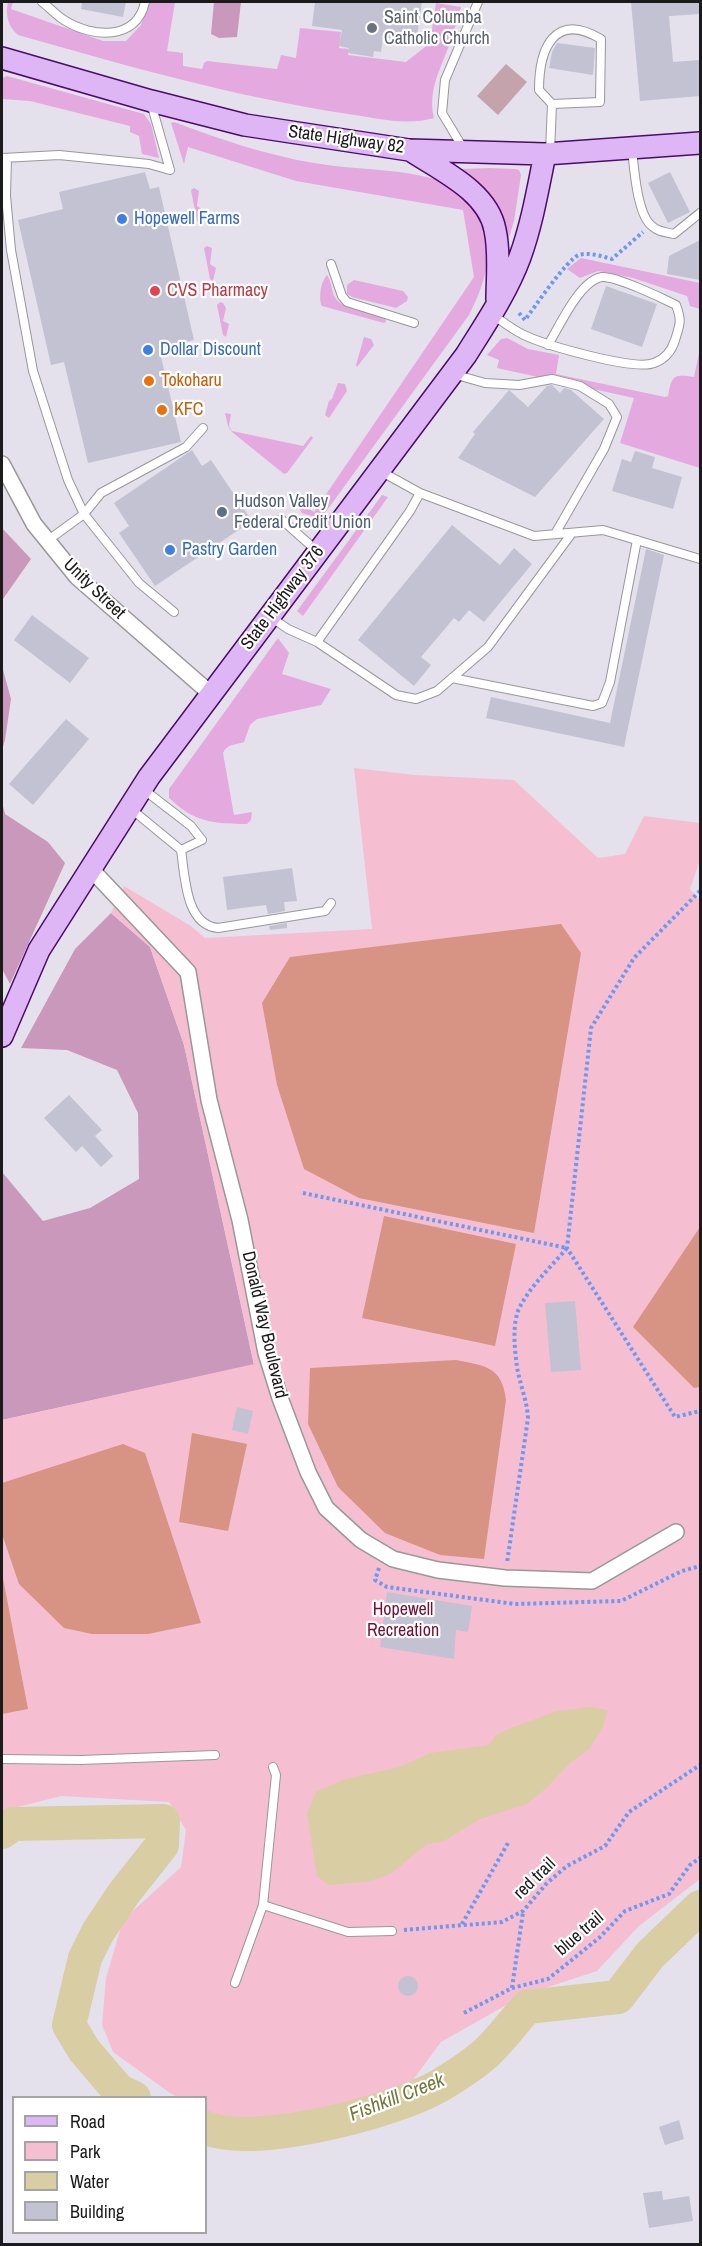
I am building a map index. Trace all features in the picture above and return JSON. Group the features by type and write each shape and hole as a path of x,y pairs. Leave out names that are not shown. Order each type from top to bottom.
{"main road":[{"name":"State Highway 82","path":"2,58 151,101 245,125 409,150 547,154 700,143"},
{"path":"409,150 478,196 486,209 495,228 494,309"},
{"name":"State Highway 376","path":"2,1036 39,950 129,807 211,694 452,374 494,309 520,257 547,154"}],"street":[{"name":"Unity Street","path":"2,464 34,524 77,577 211,694"},
{"name":"Donald Way Boulevard","path":"90,868 188,972 210,1100 240,1220 266,1353 300,1451 326,1508 361,1540 393,1559 438,1570 505,1578 592,1581 676,1532"}],"lane":[{"path":"42,2 65,21 87,30 108,33 129,29 139,19 145,2"},
{"path":"465,152 441,113 445,80 478,2"},
{"path":"568,29 588,31 601,39 600,102 552,104 538,90 539,71 546,45 555,35 568,29"},
{"path":"151,101 171,170 149,164 58,155 4,158 11,250 33,371 68,480 84,514 139,583 174,612"},
{"path":"547,154 552,104"},
{"path":"631,147 638,191 645,218 650,225 660,231 674,234 700,213"},
{"path":"330,264 342,296 347,302 414,322"},
{"path":"494,309 512,329 548,345 637,364 652,364 665,358 673,346 682,321 676,305 648,291 604,277 594,280 578,295 548,345"},
{"path":"452,374 485,383 519,385 552,379 580,386 609,404 616,417 604,449 555,534"},
{"path":"47,541 84,514 102,493 186,447 204,428"},
{"path":"379,470 391,479 420,493 534,536 603,530 700,559"},
{"path":"317,642 410,511 420,493"},
{"path":"281,519 318,552"},
{"path":"270,616 288,629 317,642 396,695 416,699 437,691 488,647 572,533"},
{"path":"452,678 593,706 602,703 610,682 637,540"},
{"path":"142,788 191,826 202,840 181,850"},
{"path":"129,807 181,850 191,905 197,918 210,927 218,928 325,911 332,903"},
{"path":"2,1759 81,1760 215,1755"},
{"path":"235,1983 263,1905 276,1775 273,1767"},
{"path":"263,1905 348,1932 392,1931"}],"path":[{"path":"519,313 525,320 567,264 578,255 592,254 612,259 650,225"},
{"path":"506,1566 528,1418 528,1405 518,1369 515,1342 518,1313 538,1282 567,1248 591,1028 634,958 700,891"},
{"path":"303,1193 567,1248 675,1417 700,1411"},
{"name":"red trail","path":"392,1931 483,1925 502,1922 523,1911 547,1883 567,1866 605,1846 629,1812 700,1765"},
{"path":"462,1925 508,1843"},
{"name":"blue trail","path":"464,2013 512,1988 548,1979 599,1938 625,1911 669,1894 690,1865 700,1858"},
{"path":"512,1988 523,1911"}],"shaded area":[{"path":"8,2 13,2 11,9 103,41 126,41 141,25 150,2 175,2 167,51 183,53 183,66 202,69 207,61 277,69 281,55 296,58 300,28 341,32 339,48 349,49 348,55 406,62 430,43 436,3 461,7 434,88 432,107 434,118 402,121 306,107 223,90 18,35 8,20"},
{"path":"214,2 241,2 237,37 219,38 211,34"},
{"path":"506,64 527,82 498,115 477,96"},
{"path":"7,76 144,114 151,124 159,158 142,154 139,136 130,132 130,126 30,101 2,99 2,78"},
{"path":"174,122 243,146 296,160 420,175 439,180 466,198 477,211 484,225 488,240 486,270 469,315 325,513 317,518 302,513 298,507 301,504 314,512 474,277 463,210 296,181 188,147 184,164 171,123"},
{"path":"461,169 515,169 519,170 521,175 514,221 506,247 460,172"},
{"path":"194,188 199,191 197,206 203,210 200,223 197,221 191,190"},
{"path":"207,246 212,248 210,264 216,268 213,281 210,279 204,248"},
{"path":"581,258 700,283 700,309 690,306 687,296 633,278 598,271 580,278 567,269"},
{"path":"327,275 333,294 338,301 384,315 386,322 322,306 321,290"},
{"path":"354,280 403,291 408,297 407,301 396,308 352,297 347,294 347,285"},
{"path":"220,302 226,308 223,321 229,324 226,337 223,335 217,305"},
{"path":"364,337 371,339 374,345 357,367 356,365"},
{"path":"507,338 528,349 559,355 556,374 665,397 668,396 672,380 678,376 694,377 700,348 700,468 620,443 634,398 497,368 499,360 487,355 501,339"},
{"path":"338,383 345,384 347,391 329,418 325,415"},
{"path":"225,413 231,414 229,426 232,431 303,446 311,436 313,438 284,474 232,432 228,426"},
{"path":"382,495 388,497 303,616 297,611"},
{"path":"2,528 31,559 3,599 2,611"},
{"path":"278,638 289,653 282,674 331,689 321,705 257,719 250,725 244,742 232,745 223,753 234,815 252,812 251,820 247,824 214,822 196,817 169,798 169,789"},
{"path":"2,666 11,699 2,750"},
{"path":"2,802 5,814 48,842 65,863 10,984 2,969"},
{"path":"111,913 150,947 184,1045 254,1365 2,1420 2,1172 43,1221 90,1208 139,1179 138,1113 117,1070 67,1050 21,1048 75,949"},
{"path":"561,924 581,953 534,1233 359,1198 304,1169 277,1085 262,1003 290,957"},
{"path":"384,1216 516,1244 495,1346 362,1318"},
{"path":"700,1227 700,1387 694,1388 633,1327"},
{"path":"456,1360 490,1369 501,1380 506,1400 484,1559 440,1555 385,1533 338,1487 308,1424 310,1368"},
{"path":"192,1433 247,1444 228,1531 179,1522"},
{"path":"123,1444 145,1453 201,1623 148,1634 92,1634 64,1628 19,1584 2,1534 2,1483"},
{"path":"2,1573 28,1709 2,1714"}],"green space":[{"name":"Hopewell Recreation","path":"354,768 415,775 514,780 598,858 625,854 644,816 700,823 700,860 690,889 700,900 700,1879 639,1926 597,1971 524,1995 441,2042 399,2099 314,2116 226,2125 207,2114 207,2096 175,2096 113,2052 102,2025 106,1978 123,1920 181,1867 186,1830 169,1802 61,1796 2,1811 2,1420 254,1364 184,1045 150,947 111,913 124,886 191,926 205,938 372,929"}],"water":[{"path":"591,1707 608,1710 602,1729 589,1749 571,1762 544,1790 525,1805 480,1819 442,1842 427,1844 390,1874 367,1882 328,1885 317,1876 307,1813 316,1792 342,1780 399,1767 431,1753 490,1744 496,1735 508,1729 557,1711"}],"building":[{"path":"82,2 126,2 123,17 81,9"},
{"name":"Saint Columba Catholic Church","path":"315,2 422,2 416,42 383,37 381,52 374,51 373,57 348,53 349,48 339,46 342,30 312,26"},
{"path":"631,2 700,2 700,14 669,16 673,62 700,60 700,96 640,101"},
{"path":"557,43 595,48 593,75 549,68 552,52"},
{"path":"145,172 150,189 159,187 194,340 159,348 181,442 88,463 64,362 51,365 18,220 63,209 59,192"},
{"path":"670,172 690,212 668,223 648,183"},
{"path":"700,240 700,280 667,274 669,256"},
{"path":"606,286 657,304 642,347 591,329"},
{"path":"552,385 560,393 564,388 571,390 604,419 535,497 458,458 475,434 473,432 509,390 528,407 547,386"},
{"path":"192,450 202,466 211,460 252,521 155,586 119,533 129,526 114,503"},
{"path":"635,451 655,457 652,468 682,477 673,509 612,491 622,459 631,462"},
{"path":"452,525 500,565 514,548 532,564 484,622 469,610 459,622 454,618 421,657 431,665 414,686 358,640"},
{"path":"646,549 664,555 624,747 486,718 491,697 610,723"},
{"path":"32,615 89,658 70,683 14,640"},
{"path":"66,719 89,739 33,805 9,784"},
{"path":"292,868 297,901 284,902 285,911 268,914 266,905 227,910 223,877"},
{"path":"287,923 287,928 270,930 269,926"},
{"path":"69,1095 102,1130 95,1136 113,1156 101,1167 82,1146 76,1152 44,1118"},
{"path":"575,1301 581,1370 551,1372 545,1303"},
{"path":"237,1407 253,1411 248,1434 232,1430"},
{"path":"387,1592 472,1606 468,1632 456,1630 454,1659 380,1647"},
{"path":"408,1976 415,1979 418,1986 415,1993 408,1996 401,1993 398,1986 401,1979"},
{"path":"679,2120 684,2139 665,2145 659,2127"},
{"path":"662,2191 663,2200 689,2196 693,2221 649,2228 643,2193"}],"waterway":[{"name":"Fishkill Creek","path":"2,1832 13,1824 163,1821 162,1845 124,1893 98,1932 85,1958 69,2025 84,2050 119,2091 130,2096"},
{"name":"Fishkill Creek","path":"207,2128 228,2133 257,2134 289,2130 358,2116 418,2096 439,2086 479,2059 496,2044 527,2007 618,1997 650,1955 700,1907"}],"place":[{"name":"Saint Columba Catholic Church","path":"372,28"},
{"name":"Hopewell Farms","path":"122,219"},
{"name":"CVS Pharmacy","path":"155,291"},
{"name":"Dollar Discount","path":"148,350"},
{"name":"Tokoharu","path":"149,381"},
{"name":"KFC","path":"162,410"},
{"name":"Hudson Valley Federal Credit Union","path":"222,512"},
{"name":"Pastry Garden","path":"170,550"}]}
